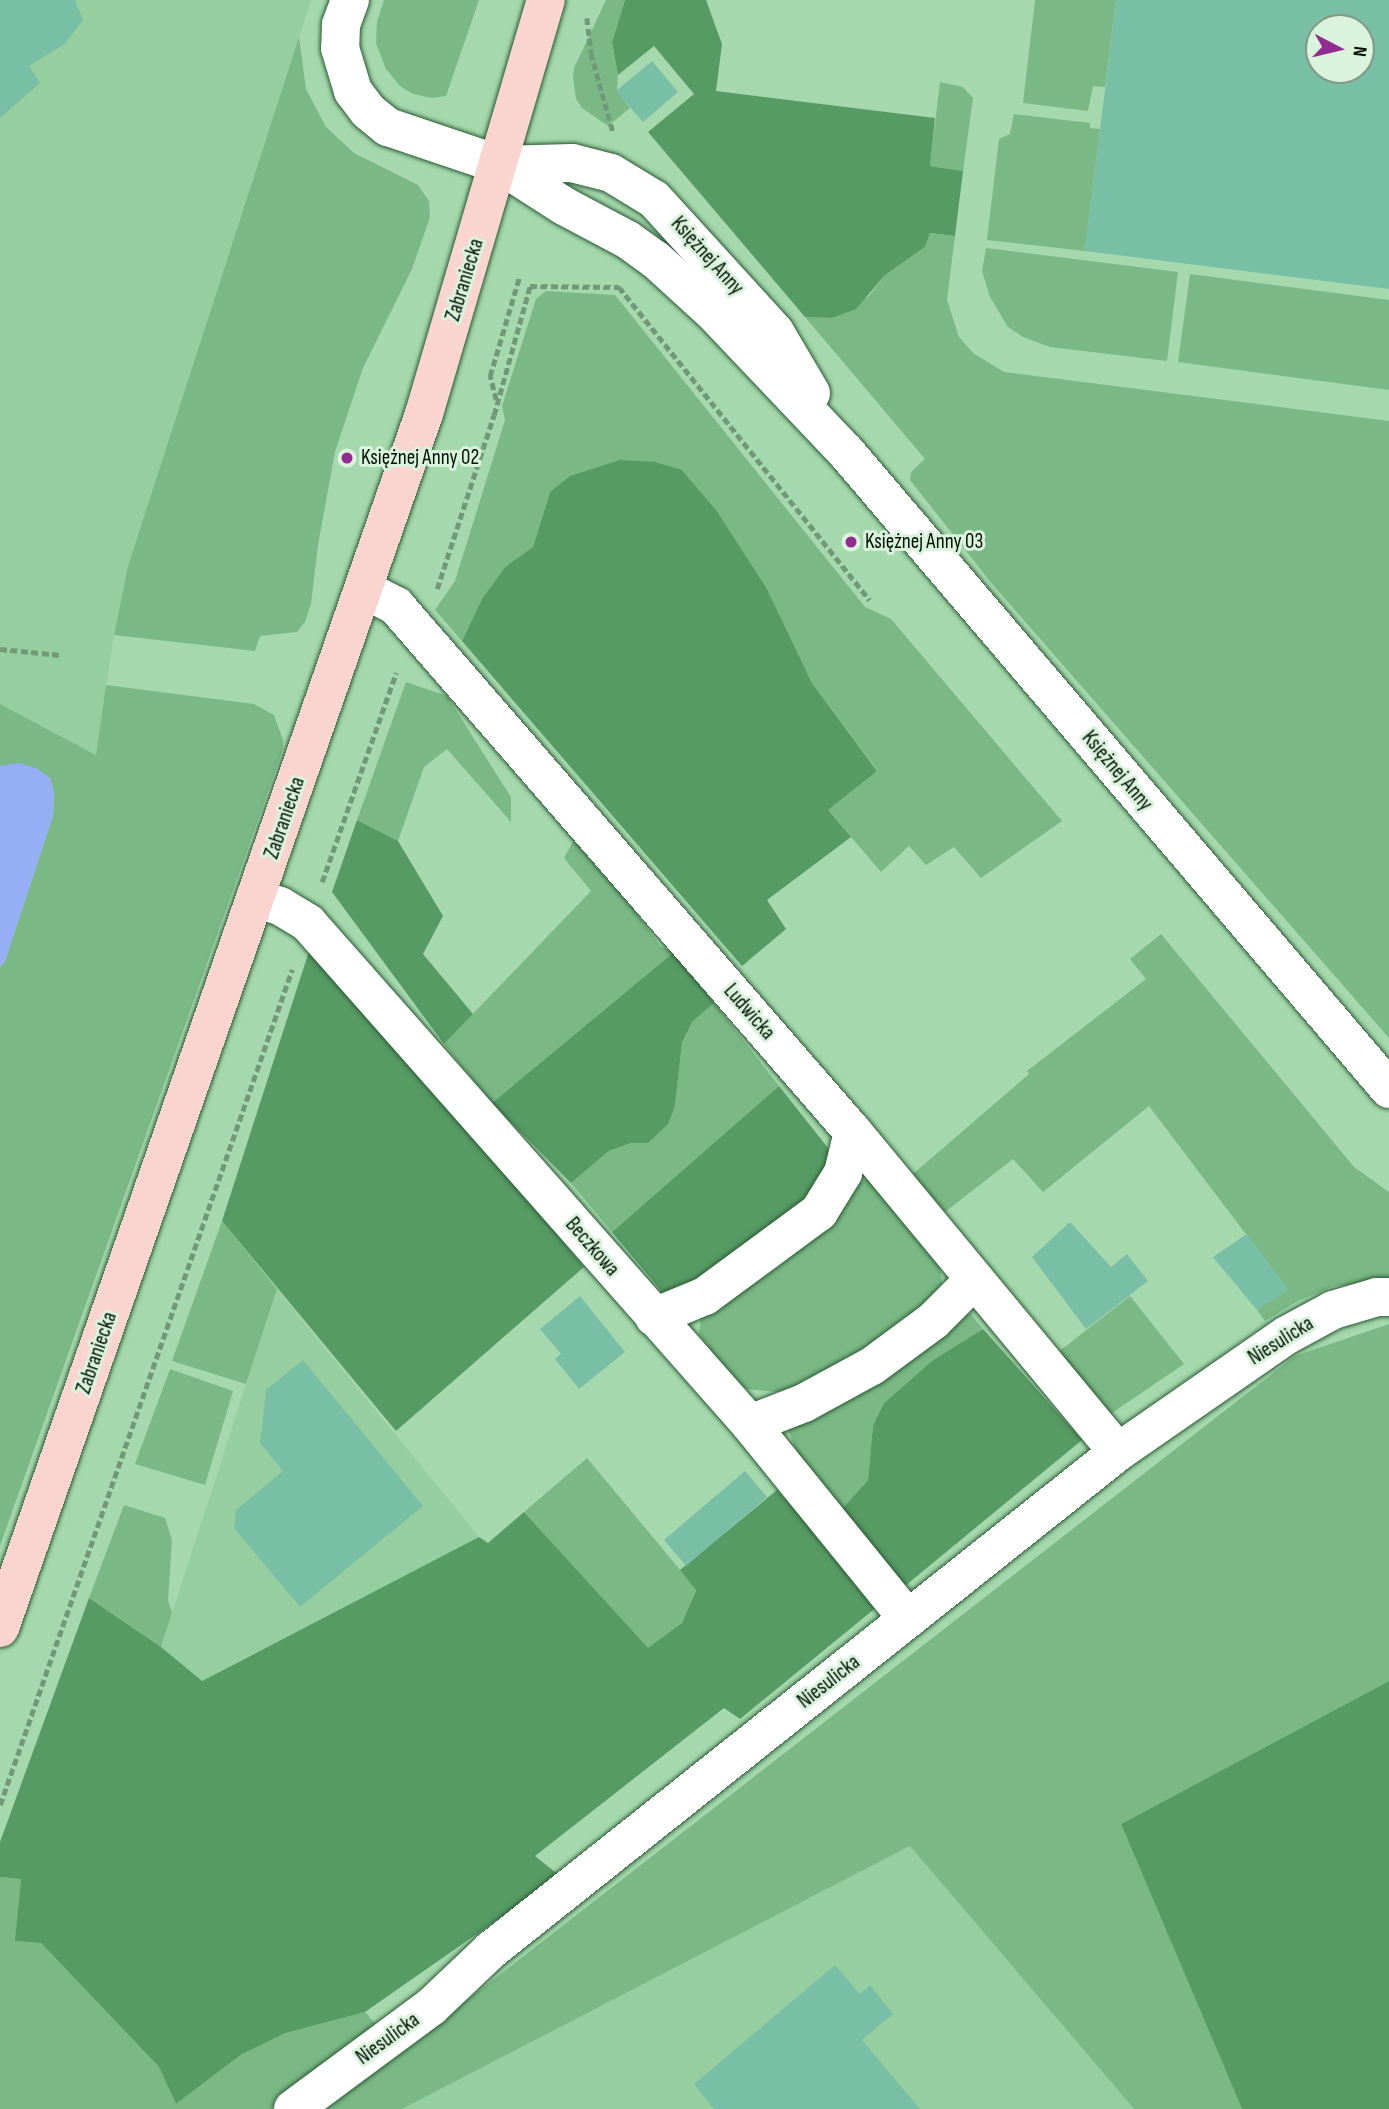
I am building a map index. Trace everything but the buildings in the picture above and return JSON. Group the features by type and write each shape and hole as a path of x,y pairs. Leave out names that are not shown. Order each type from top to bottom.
{"main road":[{"name":"Zabraniecka","path":"0,1628 365,590 424,414 500,165 546,0"}],"street":[{"name":"Księżnej Anny","path":"350,0 341,25 340,48 344,70 353,91 368,111 388,127 500,165 564,206 628,240 656,260 713,312 846,452 1389,1089"},
{"name":"Księżnej Anny","path":"500,165 572,163 611,173 654,199 775,332 846,452"},
{"name":"Ludwicka","path":"365,590 396,606 853,1132 1118,1452"},
{"name":"Beczkowa","path":"257,899 280,906 308,923 750,1424 908,1619"},
{"path":"654,1317 705,1296 757,1261 819,1212 843,1173 853,1132"},
{"path":"750,1424 804,1403 872,1366 933,1321 975,1279"},
{"name":"Niesulicka","path":"293,2109 430,2007 491,1950 1118,1452 1287,1335 1333,1310 1377,1297 1389,1297"}],"path":[{"path":"587,17 591,53 615,140"},
{"path":"496,401 490,376 519,278"},
{"path":"0,1805 407,643 441,582 530,286 619,287 870,600"},
{"path":"0,649 61,655"}],"shaded area":[{"path":"0,0 311,0 128,566 114,635 96,755 0,704"},
{"path":"384,0 479,0 446,96 432,98 413,94 400,86 386,69 376,43 377,22"},
{"path":"606,0 625,0 612,42 618,75 617,91 630,108 608,126 582,108 576,99 573,78 574,68"},
{"path":"625,0 706,0 722,44 716,91 935,118 930,166 963,171 955,236 930,233 925,247 885,275 856,309 832,318 805,317 648,132 694,94 654,46 618,75 612,42"},
{"path":"1035,0 1116,0 1105,87 1093,86 1088,111 1023,103"},
{"path":"299,37 306,89 326,127 354,153 418,185 429,201 430,217 412,269 363,368 335,452 318,545 311,604 305,622 297,632 260,636 255,651 114,635 128,566"},
{"path":"940,82 963,87 973,98 963,171 930,166"},
{"path":"1014,114 1090,123 1090,128 1100,129 1085,251 987,240 999,139 1010,134"},
{"path":"929,233 955,236 947,300 959,337 973,353 1004,372 1389,421 1389,1038 993,585 910,480 911,472 925,459 805,317 832,318 869,296 885,275 925,247"},
{"path":"986,248 1178,272 1167,361 1050,347 1023,337 1008,327 990,297 982,271"},
{"path":"1190,274 1389,300 1389,390 1178,362"},
{"path":"546,291 615,295 865,607 891,619 1062,821 981,878 954,847 926,865 909,846 881,872 828,810 877,770 812,683 766,587 717,511 682,470 550,492 533,547 505,567 482,599 462,641 435,610 455,581 505,420 502,406 536,299"},
{"path":"620,460 655,462 682,470 717,511 766,587 812,683 877,771 828,810 851,837 767,900 786,929 742,966 462,641 482,599 505,567 533,547 550,492 570,476"},
{"path":"406,682 447,696 511,797 511,822 447,749 424,767 398,841 357,820"},
{"path":"106,685 254,704 274,715 283,740 283,749 0,1546 0,967 5,961 53,816 54,793 50,778 0,766 0,704 96,755"},
{"path":"357,820 398,841 443,916 423,954 473,1014 444,1044 332,892"},
{"path":"575,838 600,862 660,946 674,952 492,1103 444,1044 591,891 564,858"},
{"path":"1161,934 1354,1167 1389,1192 1389,1281 1334,1286 1298,1301 1265,1321 1257,1310 1288,1290 1149,1106 1043,1192 1013,1159 945,1212 913,1174 1029,1074 1027,1071 1146,979 1130,959"},
{"path":"310,948 325,957 584,1267 396,1431 222,1221"},
{"path":"674,952 714,1003 692,1022 682,1043 675,1106 668,1124 648,1143 631,1143 609,1151 571,1183 492,1103"},
{"path":"714,1003 779,1086 612,1232 571,1183 609,1151 631,1143 648,1143 675,1106 682,1043 692,1022"},
{"path":"779,1086 828,1148 829,1168 813,1200 718,1276 663,1293 612,1232"},
{"path":"868,1178 939,1257 942,1283 925,1314 828,1376 778,1392 747,1389 729,1375 699,1334 701,1317 778,1267 809,1241 848,1189"},
{"path":"222,1221 277,1289 246,1384 172,1361"},
{"path":"277,1289 479,1537 201,1681 161,1647"},
{"path":"1130,1296 1184,1364 1109,1415 1057,1353"},
{"path":"970,1313 983,1329 933,1360 884,1403 873,1425 868,1480 842,1509 797,1453 787,1427 905,1361"},
{"path":"1389,1324 1389,1681 1121,1824 1242,2109 1134,2109 910,1846 402,2109 327,2109 1295,1356"},
{"path":"983,1329 1082,1440 905,1586 842,1509 868,1480 873,1425 884,1403 933,1360"},
{"path":"170,1369 233,1391 205,1485 135,1464"},
{"path":"587,1458 696,1589 682,1623 648,1649 524,1512"},
{"path":"777,1490 878,1606 740,1719 724,1708 535,1856 560,1876 365,2012 285,2033 242,2054 176,2104 159,2067 41,1943 15,1941 21,1879 0,1877 0,1842 89,1598 161,1647 202,1681 479,1537 488,1543 524,1512 648,1648 682,1623 696,1590 680,1570"},
{"path":"124,1505 165,1518 172,1540 168,1600 172,1613 161,1647 89,1598"},
{"path":"1389,1681 1389,2109 1242,2109 1121,1824"},
{"path":"910,1846 1134,2109 402,2109"},
{"path":"0,1877 21,1878 16,1941 41,1943 159,2067 176,2104 242,2054 285,2032 365,2012 379,2028 271,2109 0,2109"}],"water":[{"path":"19,763 36,768 50,778 54,793 53,816 5,961 0,967 0,766"}],"place":[{"name":"Księżnej Anny 02","path":"347,458"},
{"name":"Księżnej Anny 03","path":"851,542"}]}
